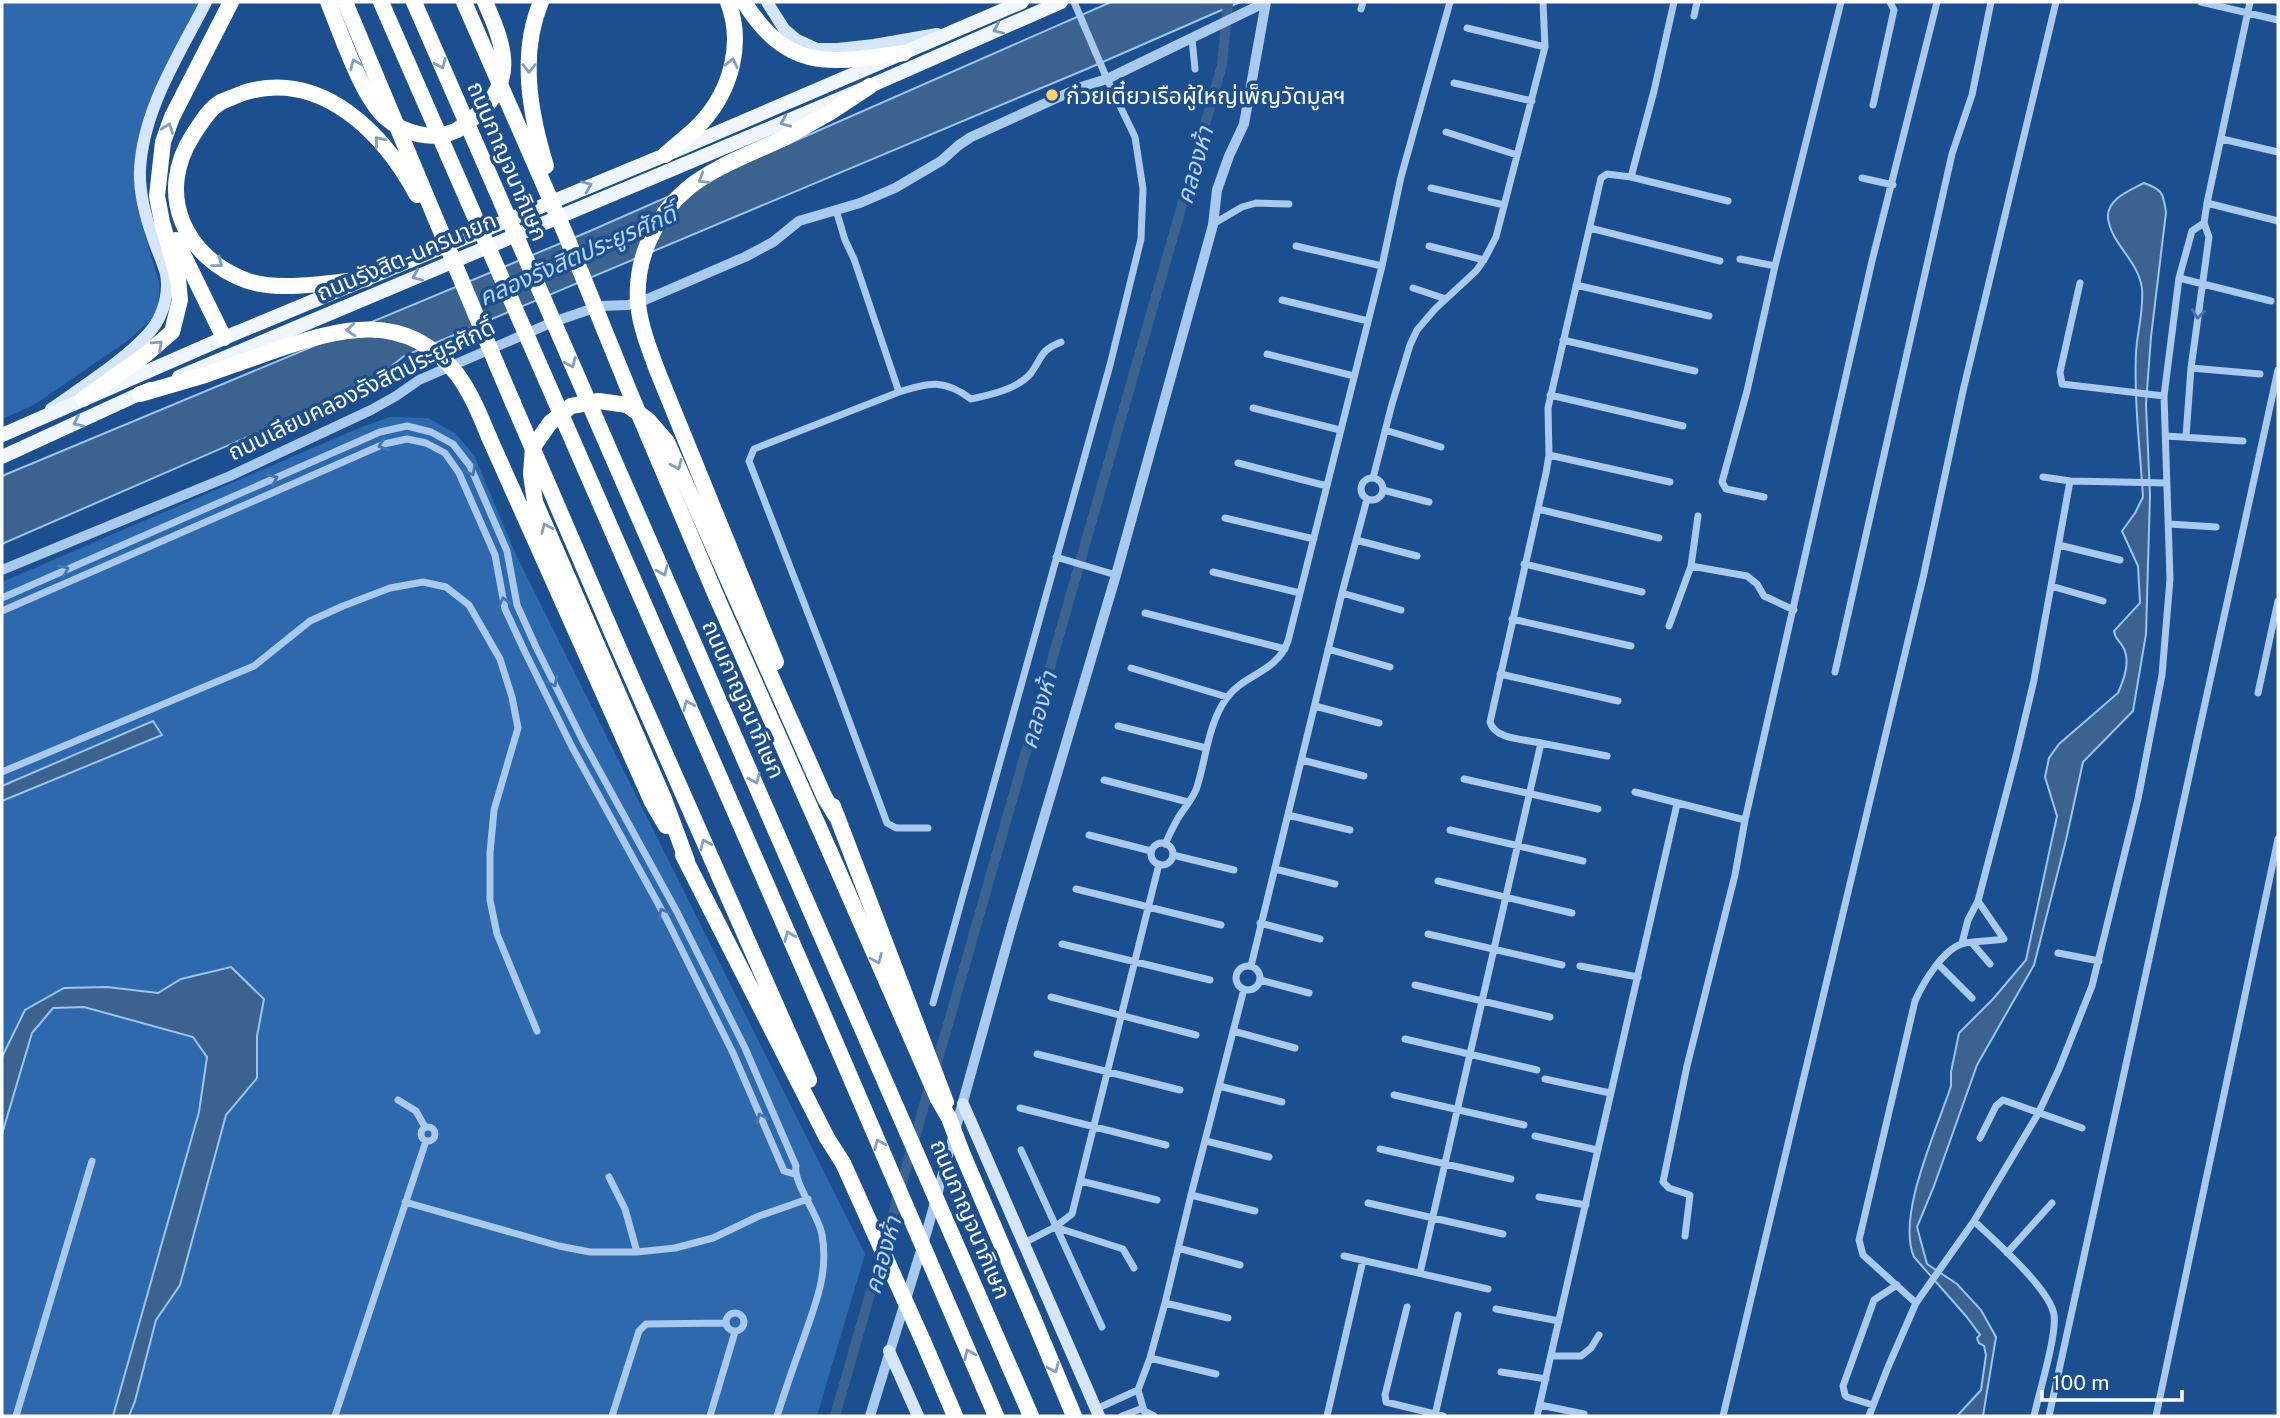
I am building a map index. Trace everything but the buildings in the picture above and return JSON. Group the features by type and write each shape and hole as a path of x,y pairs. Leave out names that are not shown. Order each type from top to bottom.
{"highway":[{"path":"83,399 144,356 172,332 180,300 178,279 157,196 163,142 172,117 231,2"},
{"path":"328,2 368,94 385,117 408,132 437,136 457,131 481,112 494,96 502,79 503,60 493,20 485,2"},
{"path":"345,2 452,262 776,1021 827,1138 843,1163 955,1416"},
{"path":"381,2 810,983 996,1416"},
{"name":"ถนนกาญจนาภิเษก","path":"414,2 1031,1416"},
{"path":"464,2 565,233 717,598 938,1099 950,1118"},
{"path":"541,2 529,54 529,99 536,135 565,233"},
{"path":"665,155 700,124 724,92 735,46 728,2"},
{"path":"744,2 767,33 777,42 802,55 836,61 904,53"},
{"path":"870,86 829,113 710,174 687,189 665,214 643,253 638,303 644,334 657,370 820,768 946,1101 963,1155 1074,1416"},
{"path":"366,279 284,286 251,282 231,274 190,240 176,197 177,175 184,150 204,118 216,105 247,92 296,89 339,106 358,118 384,146 414,190 452,262"},
{"path":"158,204 224,338"},
{"path":"140,394 347,330 384,330 408,336 427,346 457,374 472,397 652,802 776,1021"},
{"path":"687,861 664,799 535,502 531,474 533,447 550,424 571,406 599,401 626,405 648,420 667,442 825,798 836,816"}],"main road":[{"path":"37,420 127,353 158,321 165,301 166,273 142,195 140,171 143,149 147,124 206,2"},
{"path":"767,2 784,29 797,40 817,49 874,45 956,31"},
{"name":"ถนนรังสิต-นครนายก","path":"2,435 224,338 665,155 1022,2"},
{"name":"ถนนรังสิต-นครนายก","path":"2,457 140,394 870,86 1060,2"},
{"path":"224,338 252,346"},
{"path":"963,1104 1097,1412"},
{"path":"889,1351 918,1416"}],"street":[{"path":"933,1003 1060,558 1141,239 1143,189 1135,137 1076,6 1086,2"},
{"path":"870,1416 927,1231 1213,225 1217,190 1244,124 1266,2"},
{"name":"ถนนเลียบคลองรังสิตประยูรศักดิ์","path":"2,570 230,476 371,410 419,380 580,312 600,306 628,305 645,300 745,257 773,242 799,221 860,203 895,188 941,161 971,137 1105,74 1220,26 1266,2"},
{"path":"1165,844 1198,786 1206,748 1227,697 1272,666 1285,649 1382,266 1401,177 1450,2"},
{"path":"1373,478 1410,345 1426,318 1476,271 1496,237 1545,47 1543,2"},
{"path":"1631,177 1674,2"},
{"path":"1694,16 1697,2"},
{"path":"1764,496 1731,491 1722,482 1747,391 1775,266 1841,2"},
{"path":"1873,105 1894,10 1890,2"},
{"path":"1685,1236 1690,1195 1669,1188 1663,1182 1687,1066 1735,875 1745,820 1872,261 1937,2"},
{"path":"1835,672 1952,154 1972,95 1991,2"},
{"path":"1723,1416 2056,2"},
{"path":"2201,2 2278,20"},
{"path":"2186,436 2191,368 2209,237 2204,223 2250,2"},
{"path":"1467,28 1545,47"},
{"path":"1192,38 1195,69"},
{"path":"1454,83 1532,101"},
{"path":"1446,132 1517,155"},
{"path":"2222,139 2278,152"},
{"path":"1608,756 1501,734 1491,726 1549,455 1546,417 1550,395 1601,178 1608,174 1631,177 1728,201"},
{"path":"1861,178 1892,186"},
{"path":"1431,188 1504,205"},
{"path":"1213,225 1242,207 1255,203 1289,204"},
{"path":"2207,203 2278,221"},
{"path":"836,210 899,391"},
{"path":"1869,1416 1916,1303 1974,1221 2038,1114 2080,1018 2099,961 2138,799 2160,687 2170,579 2164,396 2179,278 2192,231 2204,223"},
{"path":"1590,228 1720,261"},
{"path":"1296,246 1382,266"},
{"path":"1429,246 1484,260"},
{"path":"1740,260 1775,266"},
{"path":"2179,278 2271,301"},
{"path":"2080,283 2060,382 2065,386 2164,396"},
{"path":"1576,285 1709,316"},
{"path":"1413,288 1446,299"},
{"path":"1282,300 1368,321"},
{"path":"1563,340 1696,371"},
{"path":"928,828 892,828 883,816 749,461 754,449 899,391 936,383 948,385 971,400 1002,392 1027,376 1045,351 1061,342"},
{"path":"1267,354 1354,376"},
{"path":"2191,368 2260,374"},
{"path":"2049,1416 2278,370"},
{"path":"1550,395 1683,426"},
{"path":"1253,408 1340,430"},
{"path":"2,598 380,432 407,426 430,432 453,444 470,466 507,551 517,605 536,647 583,741 677,912 745,1048 796,1166 794,1174 822,1233 822,1284 777,1416"},
{"path":"1385,430 1441,447"},
{"path":"2166,436 2244,441"},
{"path":"2,611 384,444 407,439 426,443 445,453 459,472 495,555 505,609 525,652 572,747 666,918 733,1053 784,1171 794,1174"},
{"path":"1549,455 1670,482"},
{"path":"1238,463 1327,486"},
{"path":"2043,477 2070,481 2167,483"},
{"path":"1373,478 1382,483 1383,490 1378,498 1367,499 1362,492 1362,485 1373,478"},
{"path":"1916,1303 1863,1255 1859,1240 1915,1001 1938,964 1962,943 1968,920 1978,901 2034,680 2070,481"},
{"path":"1383,490 1429,502"},
{"path":"1251,966 1367,499"},
{"path":"1538,509 1659,538"},
{"path":"1669,626 1690,566 1698,516"},
{"path":"1225,518 1314,539"},
{"path":"2169,524 2216,527"},
{"path":"1356,540 1417,556"},
{"path":"2059,545 2120,559"},
{"path":"1060,558 1113,574"},
{"path":"1524,564 1642,592"},
{"path":"1690,566 1747,576 1757,584 1764,596 1794,610"},
{"path":"1213,572 1300,593"},
{"path":"2,772 254,666 310,621 343,606 390,588 423,582 446,587 469,605 499,659 512,697 518,728 494,810 490,900 497,934 537,1031"},
{"path":"2051,586 2104,601"},
{"path":"1342,593 1401,610"},
{"path":"2258,693 2278,601"},
{"path":"1144,613 1285,649"},
{"path":"1512,619 1631,646"},
{"path":"525,652 536,647"},
{"path":"1328,649 1390,667"},
{"path":"1131,668 1227,697"},
{"path":"1500,674 1618,701"},
{"path":"1315,706 1379,723"},
{"path":"1118,726 1206,748"},
{"path":"1420,1273 1541,743"},
{"path":"1302,760 1364,776"},
{"path":"1464,779 1598,809"},
{"path":"1104,780 1188,802"},
{"path":"1635,792 1745,820"},
{"path":"1537,1416 1677,804"},
{"path":"1289,815 1350,830"},
{"path":"1450,830 1583,861"},
{"path":"623,841 634,835"},
{"path":"1089,835 1152,851"},
{"path":"2157,1416 2278,839"},
{"path":"1165,844 1172,850 1172,855 1168,863 1159,864 1152,859 1152,851 1157,845 1165,844"},
{"path":"1172,855 1234,870"},
{"path":"1024,1243 1055,1227 1072,1214 1159,864"},
{"path":"1275,869 1335,884"},
{"path":"1438,881 1572,913"},
{"path":"1076,889 1222,925"},
{"path":"1962,943 2004,939 1978,901"},
{"path":"1261,923 1320,939"},
{"path":"1428,934 1562,965"},
{"path":"1972,943 1990,964"},
{"path":"1062,944 1210,980"},
{"path":"2058,953 2099,961"},
{"path":"1938,964 1972,998"},
{"path":"1251,966 1258,971 1260,980 1255,988 1244,989 1236,981 1237,974 1241,968 1251,966"},
{"path":"1580,966 1638,978"},
{"path":"1260,980 1309,993"},
{"path":"1415,985 1550,1017"},
{"path":"1154,1416 1146,1413 1143,1408 1139,1390 1165,1303 1244,989"},
{"path":"1051,997 1196,1035"},
{"path":"1233,1031 1295,1048"},
{"path":"1405,1039 1536,1070"},
{"path":"1037,1054 1180,1090"},
{"path":"1545,1079 1610,1093"},
{"path":"1219,1086 1282,1102"},
{"path":"1394,1095 1524,1125"},
{"path":"335,1416 426,1141 432,1141 435,1136 435,1130 430,1126 425,1127 416,1111 398,1100"},
{"path":"1980,1138 1996,1106 2003,1100 2082,1128"},
{"path":"1020,1108 1166,1145"},
{"path":"1535,1136 1597,1150"},
{"path":"1206,1141 1269,1157"},
{"path":"1380,1149 1511,1179"},
{"path":"1021,1150 1102,1327"},
{"path":"16,1416 92,1161"},
{"path":"609,1177 625,1209 637,1252"},
{"path":"1081,1181 1157,1200"},
{"path":"1191,1195 1255,1211"},
{"path":"1539,1197 1586,1205"},
{"path":"405,1202 559,1246 590,1252 637,1252 675,1248 713,1238 759,1216 808,1199"},
{"path":"1368,1203 1503,1234"},
{"path":"2007,1253 2052,1203"},
{"path":"1974,1221 2047,1296 2054,1314 2053,1331 2034,1416"},
{"path":"1055,1227 1123,1249 1134,1268"},
{"path":"1178,1248 1240,1265"},
{"path":"1344,1256 1488,1289"},
{"path":"1327,1416 1363,1260"},
{"path":"1873,1405 1844,1395 1843,1386 1874,1300 1898,1285"},
{"path":"1165,1303 1228,1318"},
{"path":"1407,1307 1385,1399 1389,1404 1411,1413 1439,1415 1458,1315"},
{"path":"1496,1308 1559,1321"},
{"path":"734,1312 741,1315 745,1321 742,1329 735,1332 728,1330 725,1323 727,1315 734,1312"},
{"path":"612,1416 639,1331 646,1324 725,1323"},
{"path":"710,1416 735,1332"},
{"path":"1551,1356 1581,1356 1591,1348 1599,1335"},
{"path":"1150,1358 1216,1374"},
{"path":"1501,1372 1546,1379"},
{"path":"1097,1412 1139,1390"},
{"path":"1540,1405 1584,1414"},
{"path":"1122,1416 1143,1408"}],"shaded area":[{"path":"2,2 202,2 141,127 136,189 145,236 159,282 156,316 127,341 34,405 2,419"},
{"path":"390,417 428,418 455,433 474,455 517,557 865,1254 817,1416 2,1416 2,582"}],"water":[{"name":"คลองรังสิตประยูรศักดิ์","path":"1111,2 1240,2 404,356 369,384 2,544 2,476 590,231"},
{"path":"2144,183 2161,193 2166,212 2146,404 2150,495 2146,634 2133,711 2083,762 2034,965 1977,1065 1917,1227 1927,1264 1957,1284 1981,1310 1996,1337 1983,1416 1957,1416 1981,1390 1986,1355 1984,1346 1979,1343 1977,1338 1980,1335 1966,1316 1914,1257 1910,1240 1910,1219 1920,1172 1951,1086 1959,1033 2026,960 2057,816 2045,777 2049,758 2059,744 2118,693 2126,670 2125,652 2114,631 2140,603 2138,566 2122,531 2143,497 2136,371 2142,289 2136,270 2110,227 2108,211 2115,200"},
{"path":"153,721 162,735 2,801 2,786"},
{"path":"231,967 264,999 257,1036 257,1078 226,1115 180,1285 156,1320 129,1416 113,1416 199,1112 207,1057 193,1037 84,1007 53,1008 32,1033 2,1134 2,1057 25,1010 64,988 107,987 158,993 181,979"}],"waterway":[{"name":"คลองห้า","path":"935,1070 1222,65 1228,2"},
{"name":"คลองห้า","path":"835,1416 930,1085"}],"place":[{"name":"ก๋วยเตี๋ยวเรือผู้ใหญ่เพ็ญวัดมูลฯ","path":"1052,95"}]}
